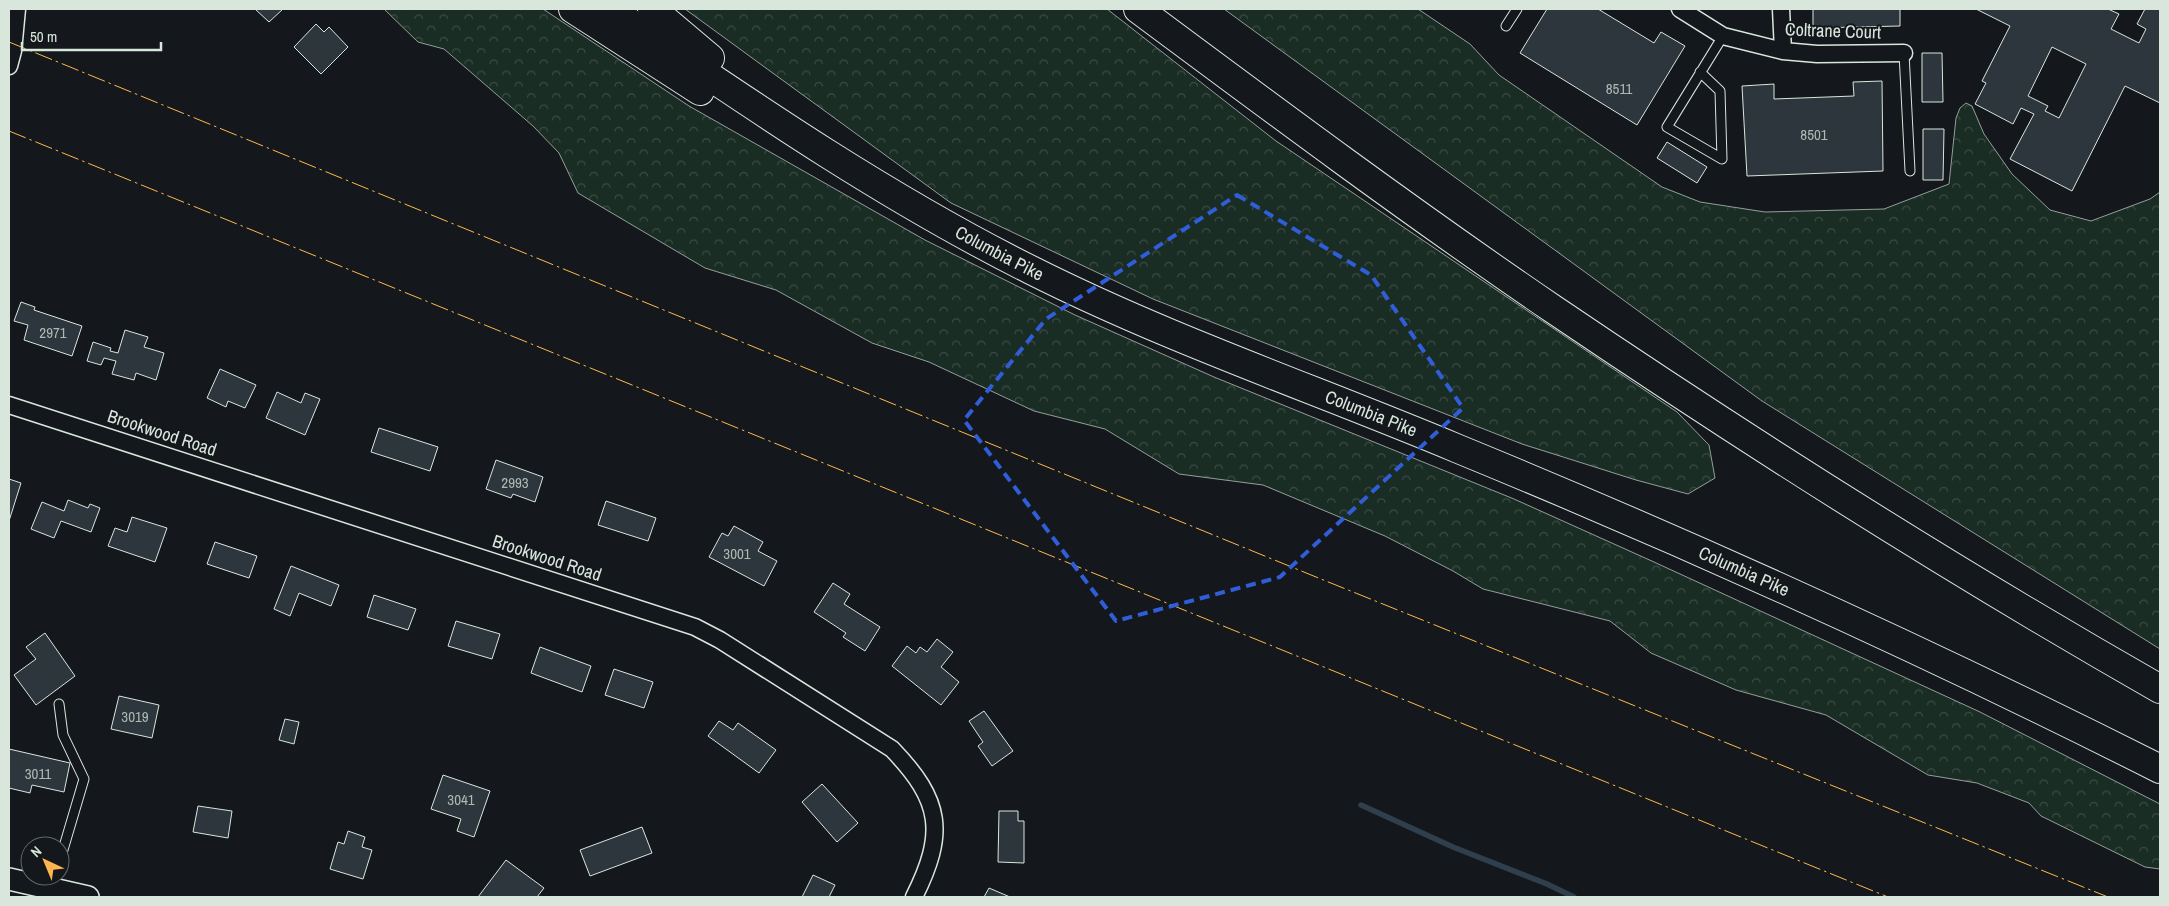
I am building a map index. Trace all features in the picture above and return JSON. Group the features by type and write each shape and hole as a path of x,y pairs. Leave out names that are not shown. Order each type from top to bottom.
{"highway":[{"path":"573,9 649,59 805,153 913,206"},
{"name":"Columbia Pike","path":"610,9 811,143 913,206 1031,270 1130,316 1457,448 1727,563 1925,654 2160,769"},
{"path":"652,9 811,143"},
{"path":"1138,9 1281,115 1560,314 1792,467 1974,580 2160,690"}],"street":[{"path":"9,66 13,51 17,9"},
{"name":"Coltrane Court","path":"1680,9 1722,36 1783,51 1817,54 1904,53"},
{"path":"1782,9 1783,51"},
{"name":"Brookwood Road","path":"9,405 671,619 695,627 720,640 892,749 912,770 926,790 934,815 934,841 928,868 914,897"},
{"path":"62,886 88,897"}],"lane":[{"path":"1506,26 1517,9"},
{"path":"1700,72 1720,91 1722,159 1667,127 1700,72 1722,36"},
{"path":"1904,53 1910,171"},
{"path":"59,704 64,735 84,779 67,836"}],"highlighted area":[{"path":"1237,195 1371,275 1463,408 1280,577 1116,621 964,420 1046,319"}],"green space":[{"path":"384,9 543,9 689,106 925,240 1075,315 1214,377 1514,499 1654,562 1980,712 2160,804 2160,869 2145,867 2041,816 2029,803 1977,783 1928,775 1826,715 1736,690 1651,653 1610,621 1483,589 1453,571 1385,536 1263,485 1179,474 1105,429 1034,411 929,362 872,343 776,290 705,268 578,193 559,153 533,126 444,49 418,42"},
{"path":"685,9 1107,9 1276,141 1677,412 1709,445 1715,478 1688,494 1636,480 1522,444 1153,299 951,203"},
{"path":"1224,9 1418,9 1470,44 1499,75 1662,187 1700,202 1765,212 1884,209 1949,184 1956,118 1960,108 1966,103 1972,106 1984,134 2012,174 2050,210 2091,221 2150,199 2160,192 2160,649 1762,401"}],"building":[{"path":"255,9 283,9 269,22"},
{"path":"1547,9 1598,9 1654,43 1661,32 1685,46 1637,125 1520,53"},
{"path":"1813,9 1900,9 1900,26 1813,28"},
{"path":"1976,9 2108,9 2119,14 2111,29 2139,43 2146,29 2137,24 2145,9 2160,9 2160,103 2125,86 2072,191 2010,159 2034,114 2021,108 2013,124 1975,104 1986,83 1982,81 2010,26","holes":["2052,47 2086,64 2059,118 2045,111 2048,106 2028,96"]},
{"path":"316,24 324,32 329,27 348,47 321,74 294,47"},
{"path":"1922,53 1942,53 1943,102 1922,102"},
{"path":"1882,81 1883,171 1747,176 1742,86 1774,84 1774,99 1854,96 1853,82"},
{"path":"1923,129 1944,129 1943,180 1923,180"},
{"path":"1667,142 1707,167 1697,183 1657,158"},
{"path":"21,302 35,307 34,310 82,326 72,356 24,340 28,325 14,321"},
{"path":"125,330 148,337 144,347 164,353 156,380 136,373 134,380 112,374 116,361 104,358 101,365 87,361 93,342 111,348 110,351 118,353"},
{"path":"220,369 256,385 245,408 228,401 226,407 207,398"},
{"path":"277,392 301,403 305,393 320,399 305,435 266,418"},
{"path":"379,428 438,447 430,471 371,452"},
{"path":"496,460 543,477 535,502 513,494 511,498 486,489"},
{"path":"9,479 21,483 9,521"},
{"path":"68,500 88,508 90,504 100,508 91,532 61,521 54,538 31,529 42,502 64,511"},
{"path":"606,501 656,518 648,541 598,525"},
{"path":"132,517 167,528 155,562 108,546 115,528 127,532"},
{"path":"734,526 763,542 758,551 777,561 764,586 709,557 722,533 728,536"},
{"path":"215,542 257,556 249,578 207,564"},
{"path":"291,566 339,585 331,606 299,593 290,616 274,609"},
{"path":"833,583 850,594 844,604 880,627 865,651 843,637 846,633 814,612"},
{"path":"374,595 416,609 408,630 367,617"},
{"path":"456,621 500,634 492,659 448,646"},
{"path":"45,633 75,676 36,705 14,675 36,659 26,647"},
{"path":"937,639 953,652 941,667 959,682 941,705 892,666 907,646 916,653 920,647 927,652"},
{"path":"540,647 591,666 582,692 531,673"},
{"path":"614,669 653,682 644,708 605,695"},
{"path":"119,696 159,705 152,738 111,729"},
{"path":"984,711 1013,751 992,766 978,746 983,742 969,721"},
{"path":"285,719 299,722 294,744 279,740"},
{"path":"719,721 733,730 738,723 776,750 759,773 708,736"},
{"path":"9,749 70,763 64,792 32,785 30,793 9,788"},
{"path":"443,775 490,791 474,837 457,831 461,819 431,809"},
{"path":"822,784 858,823 837,842 802,802"},
{"path":"198,806 232,811 228,838 193,832"},
{"path":"999,811 1018,811 1018,821 1024,821 1024,863 998,862"},
{"path":"642,827 652,853 590,876 580,850"},
{"path":"348,831 365,837 362,847 372,850 363,879 330,869 338,842 344,844"},
{"path":"506,860 544,888 537,897 478,897"},
{"path":"813,875 835,885 829,897 802,897"},
{"path":"989,888 1010,897 984,897"}],"waterway":[{"path":"1361,805 1453,847 1547,884 1574,897"}],"power":[{"path":"9,42 1316,577 2108,897"},
{"path":"9,131 1888,897"}]}
